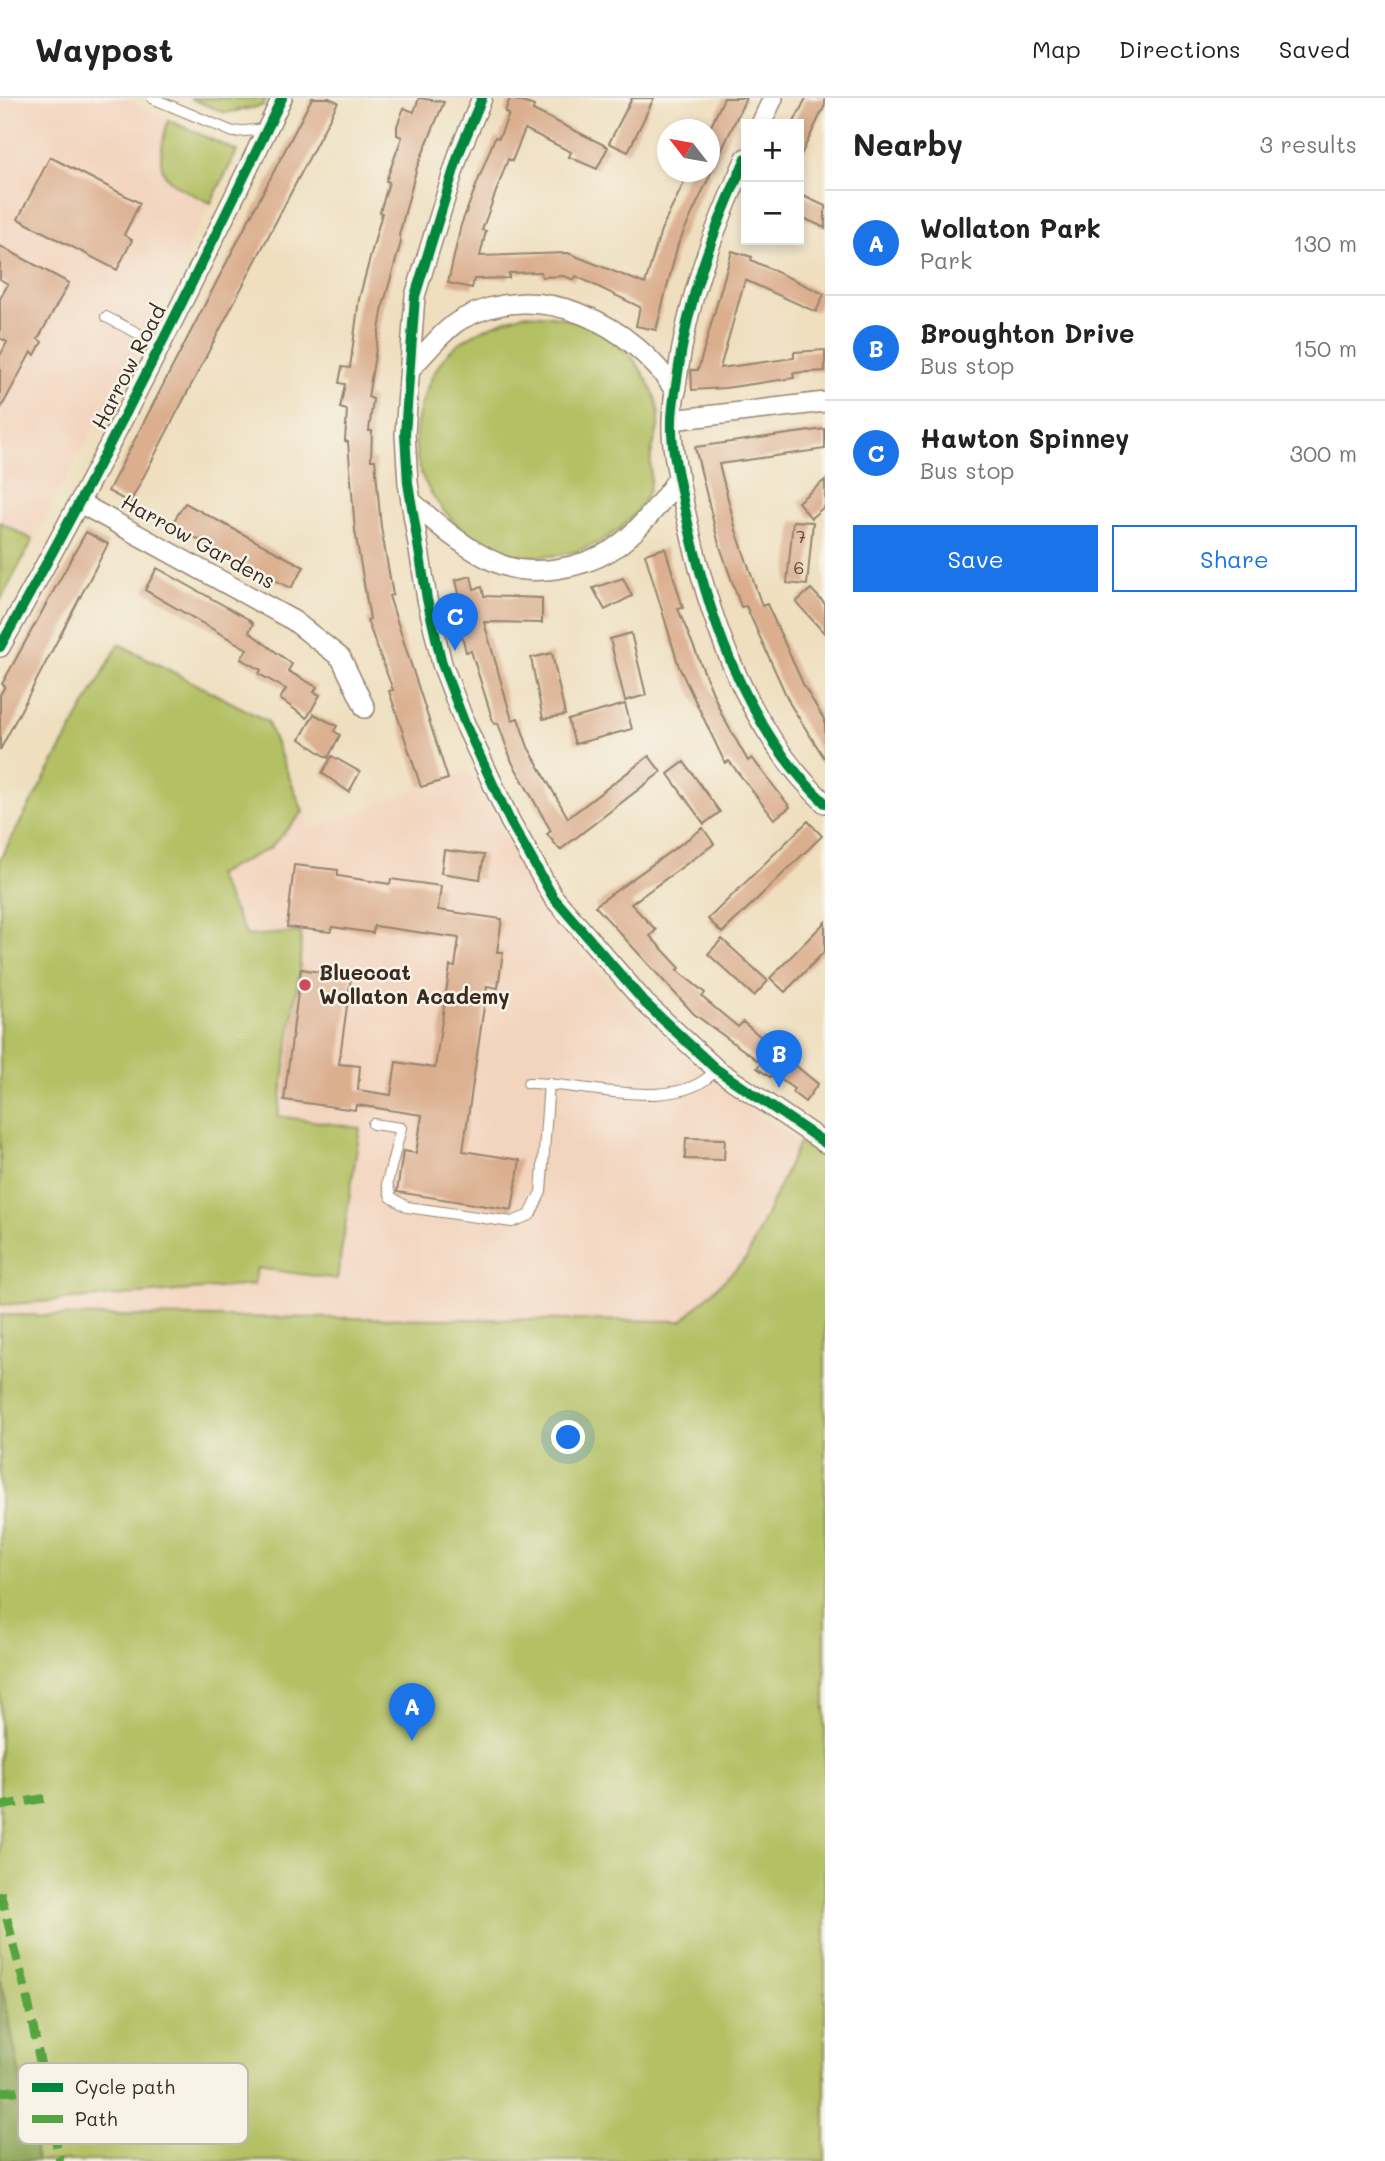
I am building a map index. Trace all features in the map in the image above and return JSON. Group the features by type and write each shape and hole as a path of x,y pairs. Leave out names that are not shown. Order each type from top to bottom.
{"street":[{"name":"Harrow Road","path":"0,647 80,503 282,98"},
{"path":"482,98 459,153 415,296 412,367 405,434 411,501 426,599 442,664 465,724 510,821 553,897 602,957 645,1003 716,1069 822,1136"},
{"path":"763,119 773,98"},
{"path":"741,170 699,271 684,326 672,420 679,477 718,629 742,686 795,775 825,803"},
{"path":"412,367 461,319 501,306 537,303 573,309 615,331 649,356 676,392"},
{"path":"672,420 825,402"},
{"path":"411,501 467,546 503,565 532,572 561,568 610,551 640,525 679,477"},
{"name":"Harrow Gardens","path":"80,503 294,621 341,658 365,708"}],"lane":[{"path":"152,98 233,132 267,129"},
{"path":"106,317 161,345"},
{"path":"528,1083 549,1083 630,1094 688,1090 709,1079 716,1069"},
{"path":"373,1125 401,1128 387,1183 391,1197 407,1207 512,1222 530,1215 541,1192 549,1083"}],"shaded area":[{"path":"0,98 124,98 237,151 143,336 0,601"},
{"name":"Bluecoat Wollaton Academy","path":"119,644 267,721 309,829 469,771 538,900 591,965 629,1006 709,1079 799,1143 746,1259 682,1321 0,1315 0,859"}],"green space":[{"path":"190,98 266,98 262,106 225,113"},
{"path":"168,120 237,151 211,203 181,188 165,174 161,154"},
{"path":"524,314 577,321 608,335 633,359 644,375 659,413 651,455 648,492 632,516 611,535 586,548 559,555 530,556 502,551 476,540 441,507 430,492 418,462 416,430 419,412 439,365 449,352 468,337"},
{"path":"0,522 33,540 0,601"},
{"path":"119,644 267,721 303,812 270,848 216,875 247,936 301,932 300,965 278,1116 360,1128 337,1279 257,1268 254,1285 0,1305 0,859"},
{"path":"799,1143 825,1158 825,2161 0,2161 0,1315 682,1321 746,1259"},
{"path":"0,1976 18,2066 18,2144 34,2144 37,2161 0,2161"}],"building":[{"path":"312,98 329,98 338,102 130,503 108,491"},
{"path":"419,98 444,102 417,167 399,235 401,242 383,306 368,397 373,399 369,431 372,431 371,460 375,460 381,527 393,595 389,596 448,779 421,787 389,691 393,690 367,620 370,619 355,531 348,442 345,441 347,410 340,408 345,384 339,383 342,367 350,368 359,299 382,213 380,212 389,182 386,181 402,137 397,135 397,126 404,108 414,112"},
{"path":"510,98 534,106 533,110 608,147 597,169 569,157 571,152 525,129 512,161 508,159 482,230 486,231 480,256 568,253 645,284 661,230 684,182 707,182 678,244 656,330 636,326 640,307 576,276 574,280 564,276 542,277 541,272 509,273 509,278 474,279 472,288 448,283 461,225 495,137 499,138 509,114 505,112"},
{"path":"632,98 654,98 628,152 609,143"},
{"path":"724,98 746,98 720,154 720,119 714,119"},
{"path":"806,98 825,98 825,105 804,149 804,119 796,119"},
{"path":"50,157 140,203 124,235 132,240 117,270 18,219"},
{"path":"804,196 825,206 825,228 804,218"},
{"path":"0,246 69,283 38,339 42,342 35,355 31,352 0,410 0,356 7,342 0,338 0,299 8,284 0,279"},
{"path":"732,251 752,257 751,260 824,294 816,312 745,280 720,368 794,358 794,352 825,350 825,371 793,373 794,378 725,388 692,390 691,370 698,370"},
{"path":"825,429 825,449 719,464 736,530 762,606 767,604 804,686 825,721 825,759 790,704 746,606 741,607 718,541 695,447"},
{"path":"825,480 825,506 811,518 798,502"},
{"path":"185,503 304,567 291,588 242,565 172,524"},
{"path":"793,521 813,522 807,585 787,583"},
{"path":"86,532 108,544 0,750 0,695 5,686 2,684"},
{"path":"665,548 683,608 678,609 722,715 748,761 752,758 790,807 774,819 729,761 725,763 679,667 645,554"},
{"path":"157,568 248,619 253,624 249,632 292,664 288,671 317,687 314,692 320,695 307,718 280,699 286,689 259,674 261,670 241,659 247,649 145,590"},
{"path":"471,576 474,589 482,587 484,596 542,598 542,623 484,622 512,720 518,718 528,747 568,818 649,756 661,772 560,850 547,834 551,831 512,762 498,723 494,724 471,651 466,652 452,595 459,594 456,580"},
{"path":"623,578 632,596 605,610 593,588"},
{"path":"811,589 825,604 825,634 796,602"},
{"path":"631,633 646,695 625,701 610,639"},
{"path":"552,653 565,715 543,719 531,658"},
{"path":"625,704 632,729 575,744 568,720"},
{"path":"314,714 337,726 334,731 340,735 328,758 300,739"},
{"path":"332,756 360,772 349,792 322,773"},
{"path":"684,762 720,812 704,824 668,774"},
{"path":"808,821 822,836 722,933 708,919"},
{"path":"703,828 714,844 631,904 656,930 650,936 680,968 677,970 705,993 702,997 738,1027 743,1022 818,1084 805,1102 792,1092 794,1089 773,1074 770,1077 757,1068 761,1063 694,1014 595,906"},
{"path":"444,850 484,855 480,879 441,873"},
{"path":"294,865 338,870 338,876 390,884 391,879 441,886 438,910 502,919 497,952 503,952 498,988 487,986 463,1151 520,1160 512,1210 397,1192 403,1151 416,1153 422,1115 356,1105 355,1110 284,1100 301,969 351,977 339,1064 360,1066 358,1090 391,1095 396,1062 435,1068 450,966 455,967 459,938 374,926 373,933 332,927 331,932 287,927"},
{"path":"825,922 825,951 785,992 770,978"},
{"path":"722,939 768,981 754,996 708,954"},
{"path":"686,1138 725,1139 724,1160 685,1159"}],"marked path":[{"path":"0,1806 52,1797"},
{"path":"0,1892 26,1992 40,2063"},
{"path":"0,2092 18,2091"},
{"path":"57,2144 60,2161"}],"cycle path":[{"path":"0,647 146,375 282,98"},
{"path":"482,98 459,153 415,296 405,434 408,483 427,599 442,664 465,724 510,821 553,897 645,1003 716,1069 825,1143"},
{"path":"741,169 712,239 688,320 673,406 674,451 703,582 732,663 771,738 796,772 825,803"}],"place":[{"name":"Hawton Spinney","path":"455,651"},
{"name":"Bluecoat Wollaton Academy","path":"305,985"},
{"name":"Broughton Drive","path":"779,1088"},
{"name":"Wollaton Park","path":"412,1741"}]}
